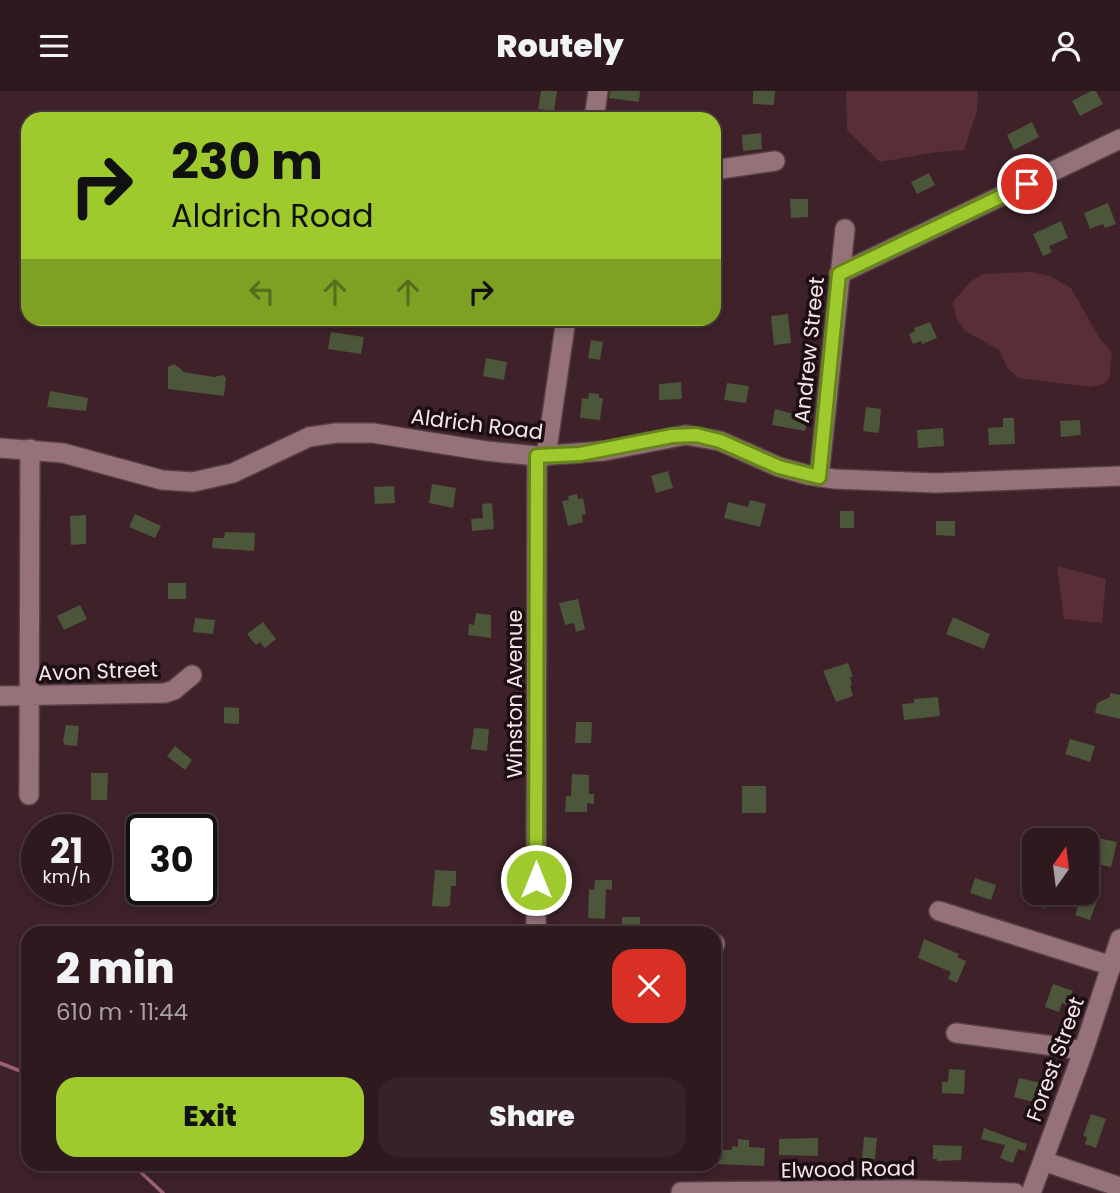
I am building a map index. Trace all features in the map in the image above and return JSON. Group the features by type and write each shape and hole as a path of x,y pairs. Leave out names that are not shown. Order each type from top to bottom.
{"street":[{"path":"595,112 598,91"},
{"path":"839,274 1120,139"},
{"path":"721,169 775,160"},
{"name":"Andrew Street","path":"819,477 845,229"},
{"name":"Winston Avenue","path":"536,926 542,456 565,326"},
{"name":"Aldrich Road","path":"0,448 30,449 75,456 145,476 180,482 233,473 298,442 336,433 373,433 486,451 542,456 604,451 677,435 696,435 720,441 779,467 819,477 947,483 1120,476"},
{"path":"29,795 30,449"},
{"name":"Avon Street","path":"0,696 163,693 174,690 192,675"},
{"path":"939,911 1112,966"},
{"name":"Forest Street","path":"1031,1193 1083,1052 1120,939"},
{"path":"956,1033 1083,1052"},
{"path":"1043,1161 1120,1187"},
{"name":"Elwood Road","path":"681,1192 909,1190 1015,1193"}],"shaded area":[{"path":"846,91 978,91 977,111 964,150 880,162 847,130"},
{"path":"1031,272 1050,276 1071,288 1100,339 1112,353 1109,379 1104,384 1090,387 1019,378 1008,369 999,350 965,331 956,317 953,302 971,281 983,274"},
{"path":"1057,566 1106,579 1102,623 1064,619"}],"building":[{"path":"541,91 557,91 554,111 538,109"},
{"path":"610,91 640,91 639,102 609,98"},
{"path":"753,91 775,91 774,105 753,104"},
{"path":"1096,91 1103,104 1080,116 1072,101"},
{"path":"1032,122 1039,137 1014,150 1007,135"},
{"path":"761,133 762,149 743,151 742,135"},
{"path":"929,173 935,185 917,194 911,182"},
{"path":"790,199 808,199 808,217 791,218"},
{"path":"1108,203 1116,224 1105,228 1103,224 1090,229 1084,213"},
{"path":"1061,221 1068,238 1049,246 1052,252 1043,256 1033,234"},
{"path":"788,314 791,343 774,345 771,316"},
{"path":"930,322 937,338 922,344 921,341 913,344 909,334 915,331 914,328"},
{"path":"331,332 364,337 361,354 328,349"},
{"path":"591,340 603,342 600,360 588,358"},
{"path":"486,358 507,362 504,380 483,376"},
{"path":"174,364 183,372 214,377 223,375 226,378 224,396 168,389 168,367"},
{"path":"681,382 682,399 659,400 659,384"},
{"path":"727,383 749,386 746,403 724,400"},
{"path":"50,391 88,398 86,411 47,407"},
{"path":"589,393 599,394 599,398 603,398 600,420 580,418 582,398 588,399"},
{"path":"866,407 881,409 879,433 863,431"},
{"path":"775,409 808,418 805,431 772,425"},
{"path":"1003,418 1014,418 1015,444 989,445 988,428 1003,427"},
{"path":"1080,420 1081,435 1061,437 1060,421"},
{"path":"943,428 944,446 918,448 917,430"},
{"path":"668,471 673,488 656,493 651,476"},
{"path":"432,484 456,488 453,508 429,503"},
{"path":"394,486 395,503 375,504 374,487"},
{"path":"577,494 578,499 583,498 586,514 582,515 583,522 568,526 562,501"},
{"path":"750,500 766,504 760,527 724,518 728,502 748,507"},
{"path":"492,503 494,529 472,531 471,519 483,518 482,504"},
{"path":"840,511 854,511 854,528 840,528"},
{"path":"135,514 161,526 155,538 129,527"},
{"path":"86,515 86,544 71,545 70,516"},
{"path":"936,521 955,521 955,536 936,535"},
{"path":"225,532 255,533 254,551 212,548 213,538 224,538"},
{"path":"168,583 186,583 186,599 168,599"},
{"path":"578,599 585,629 576,632 574,623 565,625 559,603"},
{"path":"80,605 87,619 64,630 57,616"},
{"path":"476,613 491,615 491,638 468,635 469,624 474,625"},
{"path":"953,617 990,634 984,649 946,634"},
{"path":"195,618 215,620 213,634 193,632"},
{"path":"263,622 276,639 265,648 260,642 256,645 247,634"},
{"path":"848,663 853,677 850,677 850,685 853,696 836,702 823,671"},
{"path":"1110,693 1120,695 1120,719 1095,713 1097,703 1110,697"},
{"path":"938,697 940,716 904,720 902,704 914,703 914,699"},
{"path":"224,707 239,708 239,724 224,723"},
{"path":"576,722 592,722 591,743 575,743"},
{"path":"66,725 79,726 77,746 65,745 63,742"},
{"path":"474,728 489,729 487,751 471,749"},
{"path":"1070,739 1095,746 1090,762 1065,754"},
{"path":"175,746 192,760 185,770 167,756"},
{"path":"91,773 108,773 107,800 91,800"},
{"path":"572,774 589,775 589,794 594,794 594,804 587,803 587,812 565,812 566,796 571,796"},
{"path":"742,786 766,786 766,813 742,813"},
{"path":"1099,838 1117,842 1111,867 1099,864"},
{"path":"435,870 456,871 456,886 451,886 450,905 447,907 432,906"},
{"path":"975,878 996,885 991,900 970,893"},
{"path":"595,880 612,880 612,890 606,889 605,919 588,918 589,889 594,890"},
{"path":"1079,905 1096,905 1090,920 1075,915"},
{"path":"622,917 640,917 640,926 622,926"},
{"path":"924,939 959,954 957,957 966,961 957,983 948,979 951,972 918,958"},
{"path":"1053,984 1073,991 1068,1005 1062,1003 1059,1012 1045,1007"},
{"path":"949,1069 965,1070 964,1094 942,1093 942,1082 948,1082"},
{"path":"1019,1078 1041,1083 1037,1103 1014,1097"},
{"path":"1091,1114 1106,1119 1096,1148 1085,1144 1087,1137 1083,1136"},
{"path":"984,1128 1027,1144 1025,1151 1018,1149 1013,1163 1000,1158 1005,1145 981,1139"},
{"path":"864,1137 877,1138 875,1159 862,1158"},
{"path":"818,1138 818,1156 779,1155 779,1139"},
{"path":"738,1139 749,1140 749,1147 765,1148 764,1166 721,1164 721,1150 738,1147"},
{"path":"933,1145 962,1146 961,1160 933,1159"}],"waterway":[{"path":"0,1063 21,1071"},
{"path":"139,1171 163,1193"}],"route":[{"path":"536,880 537,456 604,451 672,436 696,435 720,441 779,467 819,477 839,274 1027,184"}]}
